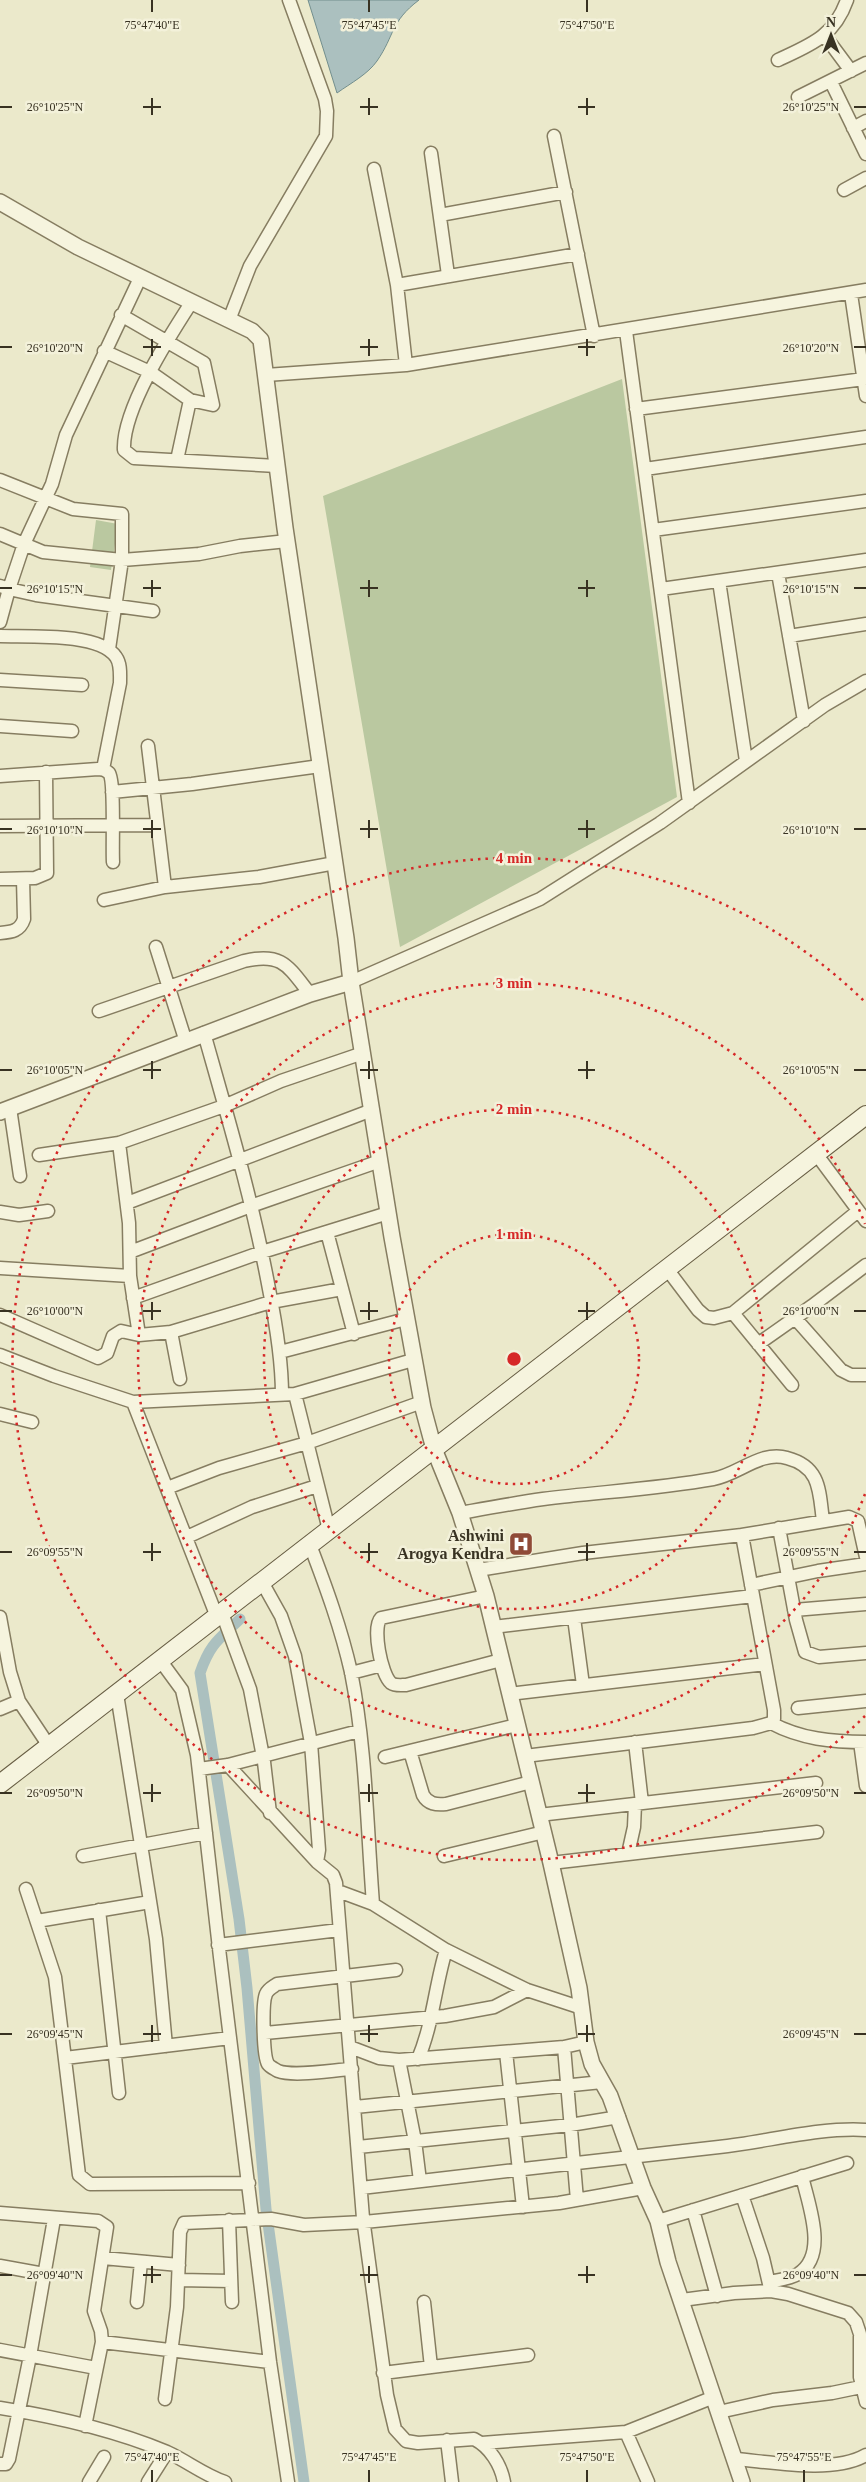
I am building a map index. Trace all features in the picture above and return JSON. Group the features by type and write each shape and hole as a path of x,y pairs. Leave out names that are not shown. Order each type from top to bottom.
{"main road":[{"path":"0,1784 160,1660 222,1619 262,1582 817,1155 866,1115"}],"street":[{"path":"229,320 250,266 326,136 325,99 289,0"},
{"path":"778,60 825,36 843,12 847,0"},
{"path":"825,36 851,71"},
{"path":"798,97 866,63"},
{"path":"831,82 866,154"},
{"path":"853,128 866,121"},
{"path":"554,136 594,336"},
{"path":"431,153 448,275"},
{"path":"374,169 396,285 406,365"},
{"path":"844,190 866,178"},
{"path":"440,216 566,192"},
{"path":"0,202 78,247 252,331 261,340 277,466 351,982 388,1213 422,1402 434,1449 460,1513 486,1596 544,1832 582,2008 586,2042 592,2064 619,2117 643,2188 658,2220 668,2262 742,2482"},
{"path":"396,285 578,254"},
{"path":"0,622 4,587 55,475 66,435 140,278"},
{"path":"266,375 406,365 626,331 866,290"},
{"path":"851,294 861,329 866,396"},
{"path":"191,303 150,372 126,426 124,450 134,458 277,466"},
{"path":"104,352 150,372 190,400 213,405 204,363 121,315"},
{"path":"626,331 689,803"},
{"path":"636,409 864,379"},
{"path":"177,460 190,400"},
{"path":"645,469 866,437"},
{"path":"0,480 73,509 122,514 122,560 109,649"},
{"path":"653,530 866,501"},
{"path":"0,534 43,552 122,560 199,554 240,546 288,541"},
{"path":"661,589 866,560"},
{"path":"778,573 804,720"},
{"path":"719,581 746,762"},
{"path":"4,587 36,595 153,611"},
{"path":"789,636 866,624"},
{"path":"0,636 65,639 97,643 109,649 117,658 120,676 103,770"},
{"path":"0,680 82,685"},
{"path":"20,1176 5,1110 310,994 351,982 540,899 689,803 804,720 866,681"},
{"path":"0,726 72,731"},
{"path":"148,746 165,887"},
{"path":"112,792 152,789 320,766"},
{"path":"0,776 103,770 110,775 113,862"},
{"path":"0,879 35,878 47,873 46,772"},
{"path":"0,826 157,825"},
{"path":"104,900 165,887 259,877 334,863"},
{"path":"0,933 14,932 22,925 24,919 23,878"},
{"path":"156,947 186,1042"},
{"path":"99,1011 244,961 262,957 279,961 292,971 310,994"},
{"path":"204,1034 240,1160 262,1252 289,1394 307,1443 329,1530"},
{"path":"39,1155 119,1142 224,1106 281,1081 363,1053"},
{"path":"127,1203 372,1110"},
{"path":"119,1142 127,1203 130,1276 139,1335"},
{"path":"817,1155 866,1221"},
{"path":"130,1252 251,1206 380,1161"},
{"path":"668,1269 698,1310 706,1317 714,1318 733,1313 858,1210"},
{"path":"0,1212 19,1215 48,1211"},
{"path":"134,1298 262,1252 388,1213"},
{"path":"327,1232 354,1334"},
{"path":"758,1344 866,1265"},
{"path":"0,1268 130,1276"},
{"path":"0,1315 98,1358 108,1353 116,1333 121,1331 139,1335 171,1332 272,1302 342,1289"},
{"path":"733,1313 792,1385"},
{"path":"795,1318 841,1370 851,1375 866,1375"},
{"path":"280,1352 406,1319"},
{"path":"171,1332 180,1379"},
{"path":"0,1355 54,1376 133,1402 289,1394 413,1360"},
{"path":"133,1402 187,1537 222,1619 235,1642 250,1689 263,1755 270,1813"},
{"path":"167,1488 219,1468 307,1443 422,1402"},
{"path":"0,1414 32,1422"},
{"path":"460,1513 541,1500 723,1478 758,1460 781,1456 803,1464 814,1473 823,1521"},
{"path":"187,1537 252,1507 317,1486"},
{"path":"478,1570 583,1553 742,1535 823,1521 854,1518 858,1521 862,1531 866,1557"},
{"path":"779,1528 794,1610 805,1652 819,1657 866,1653"},
{"path":"525,1756 753,1728 771,1723 774,1719 774,1710 742,1535"},
{"path":"310,1545 330,1597 351,1673 359,1731 373,1904"},
{"path":"493,1627 574,1618 752,1590 789,1577 866,1564"},
{"path":"262,1582 281,1616 295,1656 311,1743 319,1850 317,1862"},
{"path":"486,1596 381,1618 376,1626 382,1665 391,1682 396,1685 406,1685 501,1660"},
{"path":"794,1610 866,1604"},
{"path":"0,1618 10,1672 19,1701 49,1746"},
{"path":"574,1618 583,1685"},
{"path":"160,1660 182,1690 202,1769 206,1832 218,1944 249,2183 261,2219 270,2362 286,2482"},
{"path":"509,1694 766,1664"},
{"path":"351,1673 382,1665"},
{"path":"117,1694 150,1902 166,2046"},
{"path":"0,1709 19,1701"},
{"path":"798,1708 866,1701"},
{"path":"771,1723 789,1733 812,1738 837,1742 863,1742 866,1786"},
{"path":"385,1757 517,1725"},
{"path":"202,1769 224,1766 359,1731"},
{"path":"628,1854 638,1803 635,1742"},
{"path":"410,1751 423,1795 426,1801 432,1804 446,1804 531,1782"},
{"path":"224,1766 317,1862 332,1875 338,1891 339,1930 364,2222 383,2374 395,2429 400,2438 418,2443 465,2438 482,2442 626,2432 714,2397"},
{"path":"539,1815 816,1783"},
{"path":"83,1856 206,1832"},
{"path":"444,1856 544,1832"},
{"path":"551,1863 817,1832"},
{"path":"26,1889 55,1977 78,2175 90,2184 249,2183"},
{"path":"338,1891 373,1904 446,1950 527,1990 582,2008"},
{"path":"36,1921 150,1902"},
{"path":"100,1910 119,2093"},
{"path":"218,1944 339,1930"},
{"path":"418,2059 427,2039 439,1972 446,1950"},
{"path":"352,2069 279,2071 267,2063 265,1996 277,1984 396,1970"},
{"path":"265,2033 432,2018 494,2007 527,1990"},
{"path":"65,2058 230,2038"},
{"path":"350,2046 378,2058 399,2060 564,2047 586,2042"},
{"path":"564,2047 578,2200"},
{"path":"506,2052 523,2207"},
{"path":"399,2060 415,2141 420,2181"},
{"path":"355,2107 602,2082"},
{"path":"358,2147 570,2125 619,2117"},
{"path":"361,2188 632,2155 721,2147 823,2133 866,2130"},
{"path":"658,2220 847,2163"},
{"path":"682,2300 770,2287 797,2275 808,2266 812,2257 814,2238 802,2176"},
{"path":"165,2399 178,2280 180,2232 184,2223 261,2219 304,2225 364,2222 523,2207 578,2200 643,2188"},
{"path":"742,2195 770,2287"},
{"path":"694,2210 717,2296"},
{"path":"0,2214 104,2223 107,2230 94,2311 101,2331 102,2342 85,2426"},
{"path":"0,2464 8,2463 20,2412 54,2219"},
{"path":"229,2220 232,2302"},
{"path":"103,2258 179,2265"},
{"path":"137,2302 141,2262"},
{"path":"0,2266 44,2274"},
{"path":"178,2280 231,2281"},
{"path":"770,2287 848,2313 856,2322 860,2334 861,2387 866,2402"},
{"path":"424,2302 432,2367"},
{"path":"102,2342 270,2362"},
{"path":"0,2350 96,2368"},
{"path":"383,2374 528,2355"},
{"path":"719,2412 773,2400 832,2393 861,2387"},
{"path":"0,2408 85,2426 129,2438 167,2452 222,2482"},
{"path":"626,2432 648,2482"},
{"path":"447,2440 452,2482"},
{"path":"482,2442 500,2465 504,2482"},
{"path":"148,2482 167,2452"},
{"path":"735,2459 820,2465 843,2464 866,2455"},
{"path":"89,2482 104,2457"}],"green space":[{"path":"622,379 677,797 400,947 323,496"},
{"path":"96,520 118,524 111,570 90,567"}],"shaded area":[{"path":"308,0 419,0 398,22 383,52 373,66 337,93"}],"waterway":[{"path":"240,1619 211,1649 200,1673 239,1919 247,1988 266,2209 304,2482"}],"place":[{"name":"Ashwini Arogya Kendra","path":"521,1544"}]}
